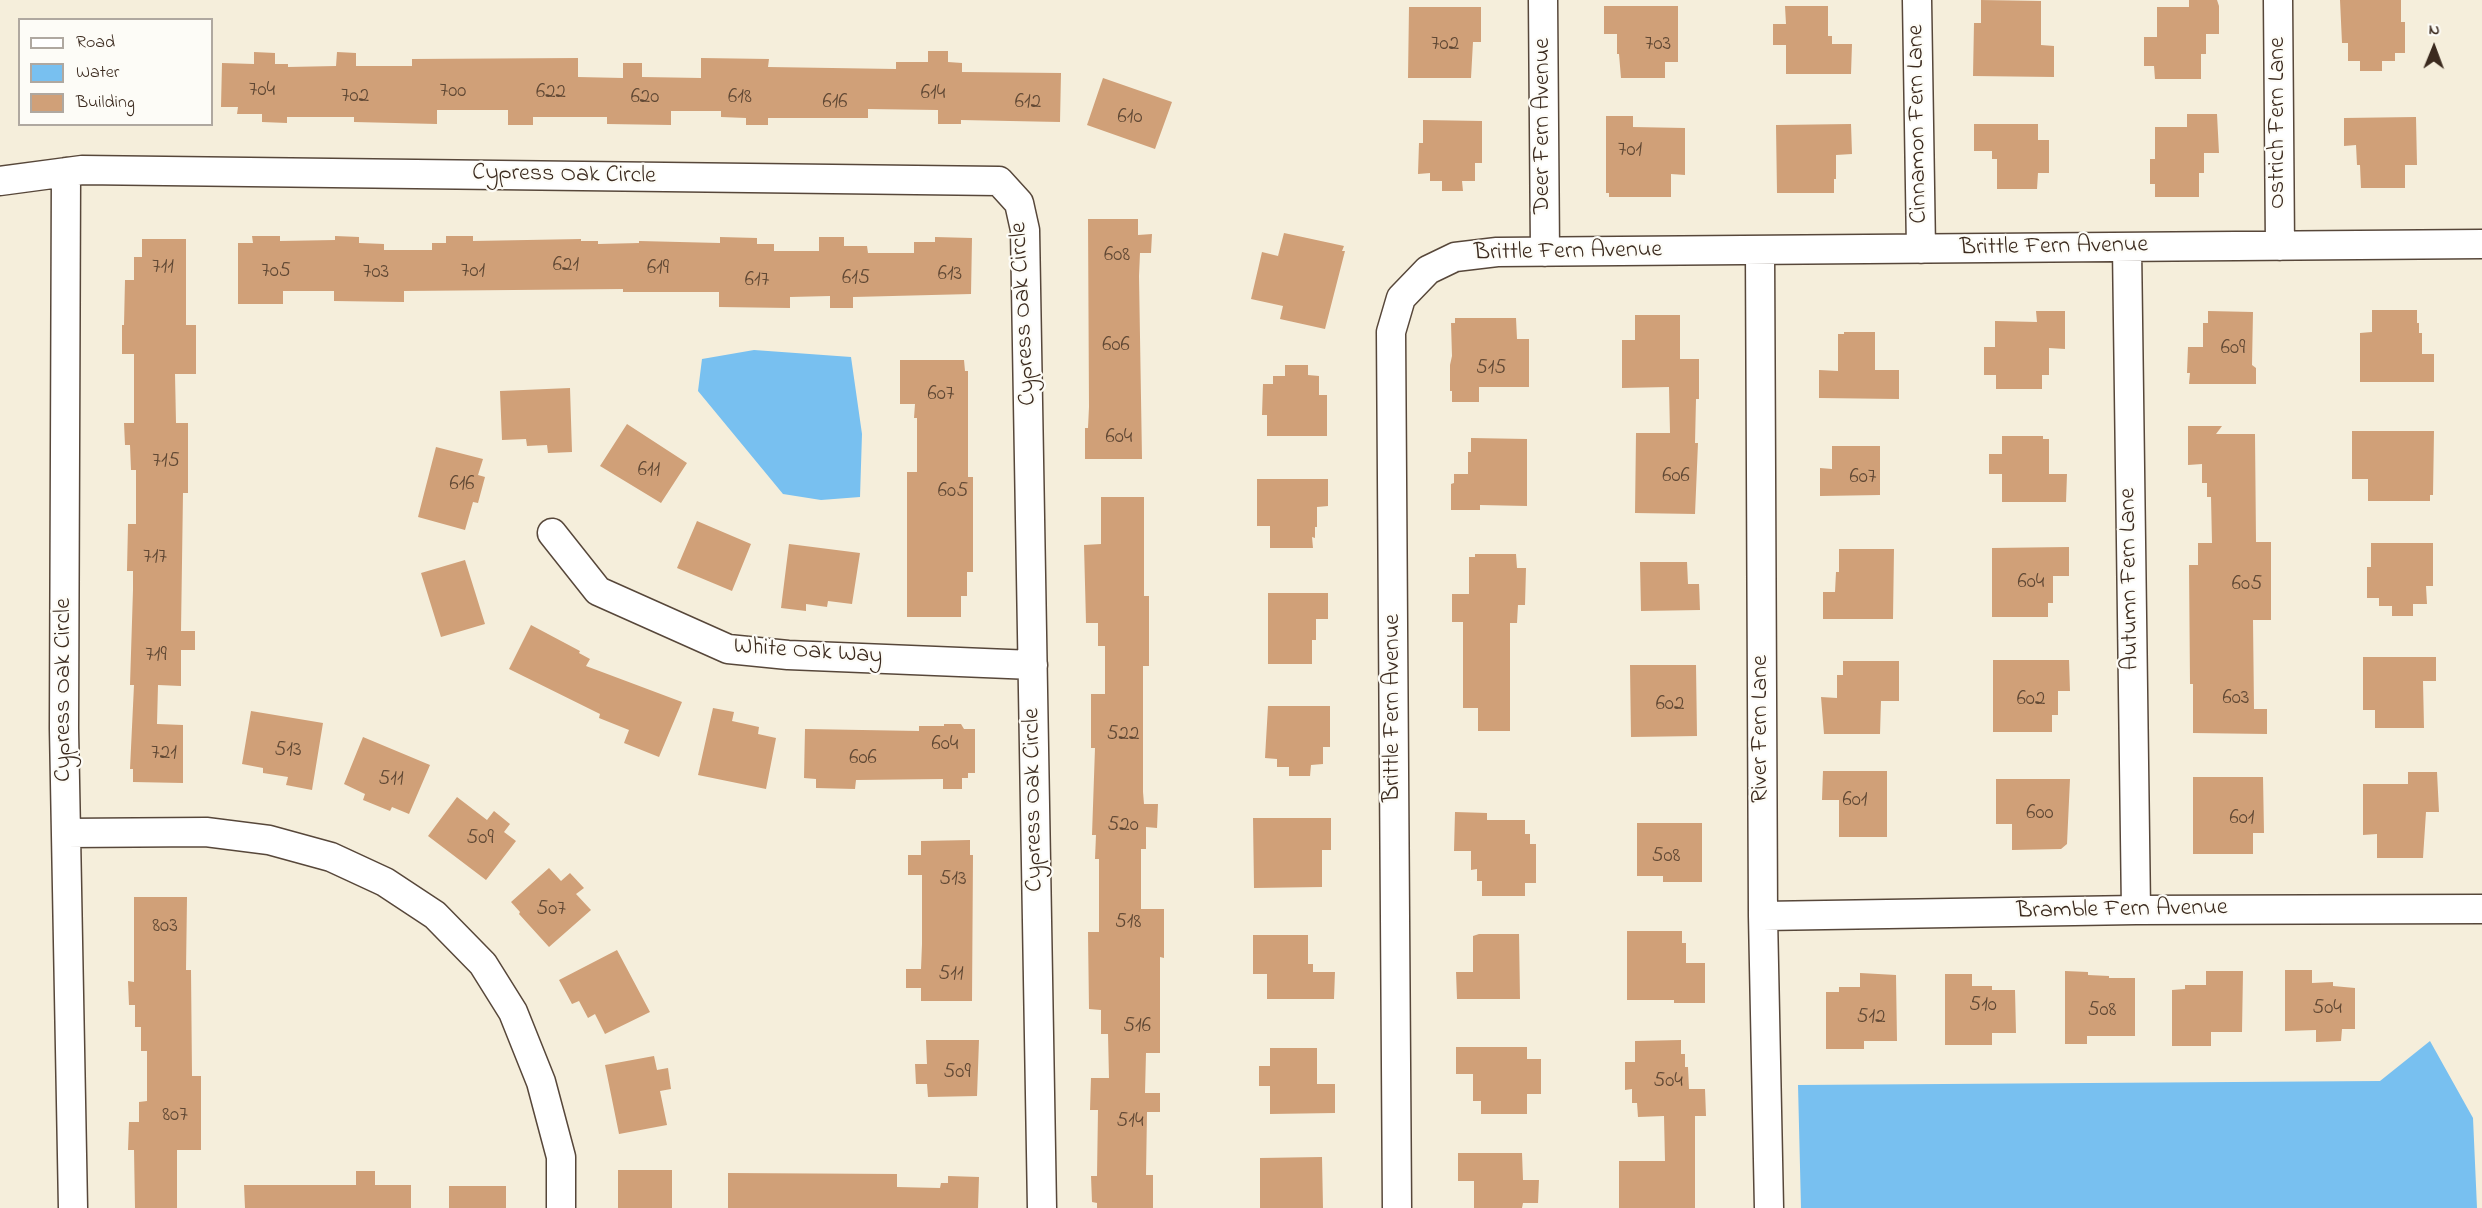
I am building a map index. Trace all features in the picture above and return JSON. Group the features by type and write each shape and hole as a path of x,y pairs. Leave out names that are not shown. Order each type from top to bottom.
{"street":[{"name":"Deer Fern Avenue","path":"1543,0 1545,252"},
{"name":"Cinnamon Fern Lane","path":"1917,0 1922,249"},
{"name":"Ostrich Fern Lane","path":"2278,0 2280,246"},
{"name":"Cypress Oak Circle","path":"0,181 66,172 106,170 999,181 1018,203 1025,230 1042,1208"},
{"name":"Cypress Oak Circle","path":"66,172 64,728 73,1208"},
{"name":"Brittle Fern Avenue","path":"1397,1208 1391,332 1401,298 1428,270 1455,257 1497,252 2482,244"},
{"name":"Autumn Fern Lane","path":"2127,247 2136,910"},
{"name":"River Fern Lane","path":"1760,250 1763,916 1768,1208"},
{"name":"White Oak Way","path":"552,533 598,591 728,649 788,655 1033,664"},
{"path":"66,833 206,831 269,840 331,857 385,882 435,915 483,964 513,1012 541,1082 561,1157 561,1208"},
{"name":"Bramble Fern Avenue","path":"1763,916 2136,910 2482,909"}],"water":[{"path":"754,350 851,357 862,434 860,497 821,500 783,494 698,391 702,359"},
{"path":"2430,1041 2473,1118 2477,1208 1801,1208 1798,1085 2380,1081"}],"building":[{"path":"1981,0 2041,1 2041,45 2054,46 2054,77 1973,76 1974,23 1981,23"},
{"path":"2189,0 2217,0 2219,6 2219,34 2206,34 2206,54 2201,54 2201,79 2155,79 2154,66 2144,66 2144,37 2157,37 2157,7 2189,7"},
{"path":"2340,0 2401,0 2401,22 2405,22 2405,53 2395,53 2395,61 2382,61 2382,71 2360,71 2360,61 2348,61 2348,43 2342,43"},
{"path":"1604,6 1678,6 1678,62 1665,62 1665,78 1621,78 1619,54 1617,54 1617,34 1604,34"},
{"path":"1785,6 1828,6 1828,36 1832,36 1832,44 1852,44 1851,74 1786,74 1786,45 1773,45 1773,24 1786,24"},
{"path":"1409,7 1481,7 1481,42 1473,42 1471,78 1408,78"},
{"path":"928,51 948,51 948,62 962,63 962,72 1061,73 1060,122 961,120 961,124 938,124 938,110 868,109 868,118 768,118 768,125 746,125 746,118 721,117 721,111 671,111 671,125 607,124 607,117 533,117 533,125 508,125 508,110 437,110 437,124 354,122 354,117 287,117 287,123 262,122 262,114 237,114 238,107 221,107 222,63 254,64 254,52 275,53 275,64 288,64 288,67 336,66 337,52 356,53 356,66 412,66 412,59 578,58 578,77 623,78 623,63 642,63 642,77 701,78 701,58 769,59 768,67 896,69 896,62 928,62"},
{"path":"1103,78 1172,102 1155,149 1087,125"},
{"path":"2187,114 2217,114 2219,153 2204,153 2204,173 2199,173 2199,197 2155,197 2155,184 2150,184 2150,159 2155,159 2155,127 2187,127"},
{"path":"1606,116 1633,116 1633,127 1685,128 1685,175 1671,174 1671,197 1609,197 1609,193 1606,193"},
{"path":"2416,117 2417,165 2405,165 2405,188 2361,188 2356,145 2344,146 2344,118"},
{"path":"1423,120 1482,121 1482,163 1475,163 1475,181 1462,181 1463,191 1442,191 1442,181 1430,181 1430,173 1418,174 1419,143 1423,143"},
{"path":"1851,124 1852,154 1836,155 1834,193 1777,193 1776,125"},
{"path":"1974,124 2038,124 2038,140 2049,140 2049,173 2038,173 2037,189 1997,189 1997,159 1992,159 1992,151 1974,151"},
{"path":"1088,219 1138,219 1138,235 1152,234 1151,253 1140,253 1142,459 1085,459 1085,428 1088,428 1089,407"},
{"path":"1284,233 1344,246 1342,251 1345,251 1325,329 1280,319 1283,306 1251,299 1262,252 1278,256"},
{"path":"252,236 280,236 280,241 335,240 335,236 359,237 359,243 384,244 384,250 432,250 432,243 446,243 446,236 473,236 473,241 581,239 581,241 598,241 598,244 639,243 639,241 720,243 720,237 757,238 757,244 774,244 774,251 819,251 819,237 844,237 844,246 867,246 868,253 914,253 914,242 935,242 935,237 972,238 971,294 853,297 853,308 830,308 830,296 790,297 790,308 719,307 719,292 623,292 623,289 404,291 404,302 334,301 334,291 283,291 283,304 238,304 238,243 253,243"},
{"path":"142,239 186,239 186,325 196,325 196,374 175,374 176,423 188,423 188,493 183,493 181,631 195,631 195,650 181,650 181,686 158,685 157,724 183,725 183,783 133,782 133,769 130,769 134,685 130,685 133,571 127,571 128,524 136,524 136,470 131,470 130,445 125,445 124,423 134,423 134,354 122,354 122,325 124,325 125,280 134,280 134,257 142,257"},
{"path":"2372,310 2417,310 2419,333 2422,333 2422,354 2434,354 2434,382 2360,382 2360,333 2372,332"},
{"path":"2036,311 2065,311 2065,349 2049,348 2049,375 2042,375 2042,389 1996,389 1996,375 1984,375 1984,347 1995,347 1995,321 2037,322"},
{"path":"2208,311 2253,312 2252,365 2256,368 2256,384 2189,384 2188,347 2203,347 2203,323 2208,323"},
{"path":"1635,315 1680,315 1680,359 1699,359 1699,399 1696,399 1695,443 1698,443 1695,514 1635,513 1636,433 1670,433 1669,387 1622,388 1622,340 1635,340"},
{"path":"1455,318 1516,318 1517,339 1529,339 1529,387 1479,387 1479,402 1452,402 1452,391 1450,391 1451,323 1455,323"},
{"path":"1844,332 1875,332 1875,370 1899,370 1899,399 1819,398 1819,370 1838,371 1838,334 1844,334"},
{"path":"900,360 964,360 965,371 968,371 968,477 973,477 973,572 967,572 967,596 961,596 961,617 907,617 907,472 917,472 917,418 914,418 915,404 900,404"},
{"path":"1285,365 1308,365 1308,375 1319,376 1319,395 1327,395 1327,436 1267,436 1267,415 1262,415 1263,384 1273,384 1273,376 1285,376"},
{"path":"570,388 572,452 548,453 547,445 527,446 526,439 502,440 500,391"},
{"path":"627,424 687,463 661,503 600,466"},
{"path":"2188,426 2222,426 2216,434 2255,434 2256,542 2271,542 2271,620 2253,620 2254,709 2267,709 2267,734 2193,733 2193,684 2190,684 2189,565 2198,565 2198,543 2212,543 2211,497 2207,497 2207,483 2202,483 2202,464 2188,465"},
{"path":"2352,431 2434,431 2433,495 2430,495 2430,501 2368,501 2368,479 2352,479"},
{"path":"2002,436 2043,436 2043,439 2049,439 2049,474 2067,474 2066,502 2002,502 2002,474 1989,474 1989,454 2002,454"},
{"path":"1471,438 1527,439 1527,506 1480,505 1480,510 1451,510 1451,484 1454,483 1454,474 1468,474 1468,452 1471,452"},
{"path":"1832,446 1880,446 1880,495 1820,496 1820,468 1832,469"},
{"path":"436,447 483,459 478,475 485,477 478,503 473,502 465,530 418,517"},
{"path":"1257,479 1328,479 1328,506 1317,507 1317,527 1315,527 1315,538 1312,537 1313,548 1270,548 1270,526 1257,526"},
{"path":"1101,497 1144,497 1144,596 1149,596 1149,666 1143,666 1143,792 1144,804 1158,804 1157,828 1146,827 1146,849 1141,849 1141,909 1164,909 1164,958 1160,957 1160,1053 1146,1053 1145,1093 1160,1093 1160,1112 1147,1112 1146,1175 1153,1175 1153,1208 1097,1208 1097,1203 1092,1202 1091,1176 1097,1176 1098,1110 1090,1110 1091,1078 1109,1078 1108,1034 1101,1034 1101,1010 1089,1009 1088,932 1099,932 1099,859 1095,859 1096,835 1092,835 1095,748 1091,748 1091,694 1105,694 1105,646 1098,646 1098,623 1086,623 1084,545 1101,544"},
{"path":"697,521 751,544 732,591 677,568"},
{"path":"2371,543 2433,543 2433,586 2426,586 2427,604 2413,604 2413,616 2392,616 2392,606 2379,606 2379,598 2367,598 2367,567 2371,567"},
{"path":"789,544 860,553 852,604 828,601 827,607 806,604 806,611 781,608"},
{"path":"2069,547 2069,576 2053,576 2053,603 2048,603 2048,617 1992,617 1992,548"},
{"path":"1839,549 1894,549 1893,619 1823,619 1823,592 1835,592 1836,572 1839,572"},
{"path":"1475,554 1516,554 1517,568 1526,568 1525,605 1518,605 1517,623 1510,623 1510,731 1478,731 1478,708 1463,708 1463,622 1452,622 1452,594 1469,594 1469,557 1475,557"},
{"path":"465,560 485,624 441,637 421,573"},
{"path":"1640,562 1687,562 1688,584 1699,584 1700,610 1641,611"},
{"path":"1268,593 1328,593 1328,619 1316,619 1316,640 1312,640 1312,664 1268,664"},
{"path":"531,625 580,651 579,653 590,659 586,666 682,702 659,757 624,743 629,730 599,718 600,714 509,669"},
{"path":"2363,657 2436,657 2436,681 2423,681 2424,728 2375,728 2375,710 2363,710"},
{"path":"1993,660 2069,660 2070,691 2058,691 2058,715 2052,715 2052,732 1993,732"},
{"path":"1843,661 1899,661 1899,701 1881,701 1880,734 1824,734 1821,697 1837,698 1837,675 1843,675"},
{"path":"1630,665 1696,665 1697,736 1631,737"},
{"path":"1268,706 1330,706 1330,747 1323,747 1323,764 1311,765 1310,776 1289,776 1289,767 1277,767 1277,759 1265,758"},
{"path":"713,708 734,712 732,721 759,727 758,734 776,738 766,789 698,775"},
{"path":"251,711 323,723 312,790 286,785 288,777 263,773 263,768 242,764"},
{"path":"944,724 961,724 964,729 975,729 975,773 968,773 968,778 962,778 962,789 943,789 943,779 856,780 855,789 816,788 816,779 804,778 805,729 919,731 919,726 944,726"},
{"path":"363,737 430,765 409,814 392,807 390,811 363,800 365,794 344,784"},
{"path":"1823,771 1887,771 1887,837 1839,837 1839,800 1822,800"},
{"path":"2408,772 2437,772 2439,812 2426,812 2423,858 2377,858 2377,834 2363,835 2363,784 2408,784"},
{"path":"2193,777 2263,777 2264,833 2253,833 2253,854 2193,854"},
{"path":"1996,779 2070,779 2067,844 2061,849 2012,850 2012,824 1996,824"},
{"path":"457,797 487,820 494,811 510,824 504,832 516,841 486,880 428,836"},
{"path":"1455,812 1487,813 1487,820 1525,820 1525,834 1530,834 1530,844 1536,844 1536,883 1525,883 1525,896 1482,896 1482,881 1477,881 1477,869 1471,870 1471,851 1454,851"},
{"path":"1253,818 1331,818 1331,850 1322,850 1322,887 1254,888"},
{"path":"1637,823 1702,823 1702,882 1663,882 1663,876 1637,876"},
{"path":"970,840 970,855 973,855 972,1001 921,1001 921,988 906,988 906,969 921,969 922,944 922,875 908,875 908,855 921,855 921,841"},
{"path":"549,868 561,881 570,873 584,888 576,894 591,910 549,947 511,902"},
{"path":"134,897 187,897 186,970 191,970 192,1076 201,1076 201,1150 177,1150 177,1208 135,1208 134,1150 128,1150 129,1122 139,1122 139,1102 147,1101 147,1051 141,1051 141,1027 135,1027 135,1005 129,1005 128,981 134,982"},
{"path":"1627,931 1682,931 1682,943 1686,943 1686,963 1705,963 1705,1003 1674,1003 1674,1000 1627,1000"},
{"path":"1519,934 1520,999 1457,999 1456,972 1473,972 1473,936"},
{"path":"1253,935 1308,935 1308,964 1313,964 1313,972 1335,972 1334,999 1267,999 1267,974 1253,974"},
{"path":"617,950 650,1012 605,1034 595,1014 588,1018 579,1001 572,1004 559,980"},
{"path":"2285,970 2312,970 2312,983 2333,982 2333,986 2355,988 2355,1029 2342,1029 2341,1041 2316,1042 2316,1030 2285,1031"},
{"path":"2065,971 2088,972 2088,975 2109,976 2109,978 2135,978 2135,1036 2087,1036 2087,1044 2065,1044"},
{"path":"2206,971 2243,971 2242,1032 2211,1032 2211,1046 2172,1046 2172,990 2185,989 2185,985 2206,985"},
{"path":"1860,973 1896,975 1897,1041 1864,1041 1864,1049 1826,1049 1826,992 1839,992 1839,987 1860,987"},
{"path":"1945,974 1972,974 1972,986 1992,986 1992,990 2015,990 2016,1033 1992,1033 1992,1045 1945,1045"},
{"path":"926,1040 979,1040 977,1096 928,1097 927,1084 916,1084 915,1064 927,1064"},
{"path":"1681,1040 1681,1054 1685,1054 1685,1067 1688,1067 1689,1089 1705,1089 1706,1116 1695,1116 1695,1208 1619,1208 1619,1161 1665,1161 1664,1116 1638,1117 1637,1103 1632,1103 1632,1089 1625,1090 1625,1062 1635,1062 1635,1041"},
{"path":"1456,1047 1527,1047 1527,1059 1541,1059 1541,1094 1527,1094 1527,1114 1481,1114 1481,1101 1473,1101 1473,1074 1456,1074"},
{"path":"1270,1048 1317,1048 1317,1084 1335,1084 1335,1113 1270,1114 1270,1086 1259,1086 1259,1066 1270,1066"},
{"path":"654,1056 657,1070 668,1068 671,1089 660,1091 667,1125 619,1134 605,1065"},
{"path":"1458,1153 1522,1153 1523,1180 1539,1180 1538,1203 1523,1203 1522,1208 1474,1208 1474,1181 1458,1181"},
{"path":"1322,1157 1323,1208 1260,1208 1260,1158"},
{"path":"618,1170 672,1170 672,1208 618,1208"},
{"path":"356,1171 375,1171 375,1185 411,1185 411,1208 245,1208 244,1185 356,1185"},
{"path":"728,1173 897,1174 897,1187 940,1188 941,1183 948,1183 948,1176 979,1177 978,1208 728,1208"},
{"path":"449,1186 506,1186 506,1208 449,1208"}]}
